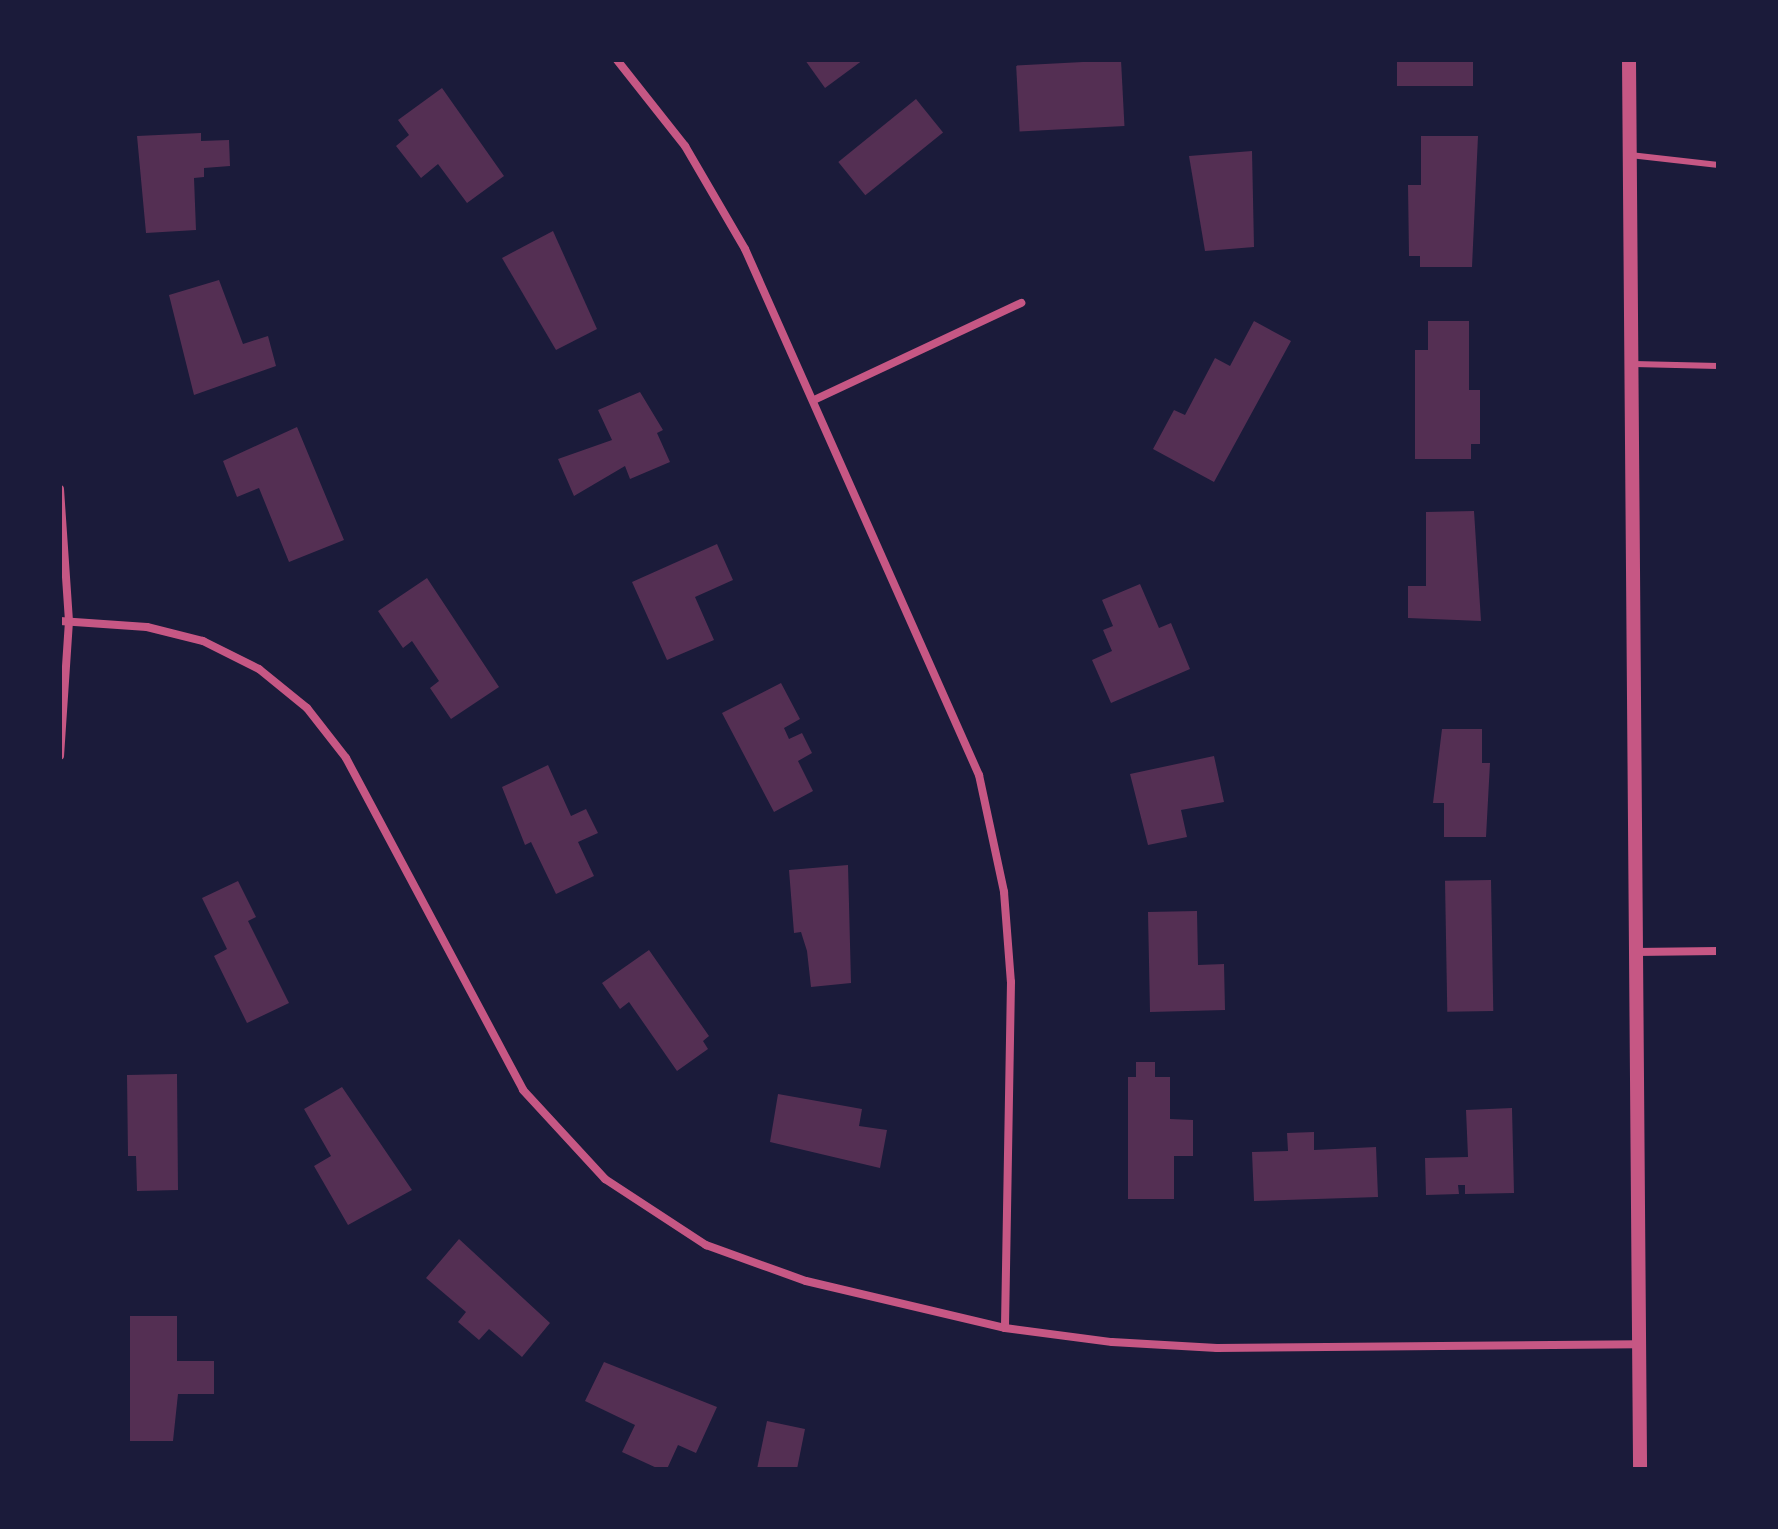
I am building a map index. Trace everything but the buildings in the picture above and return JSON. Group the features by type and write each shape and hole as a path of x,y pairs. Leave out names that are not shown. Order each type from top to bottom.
{"street":[{"path":"617,60 718,198 814,400 964,733 997,848 1011,982 1005,1328"},
{"path":"1629,60 1640,1469"},
{"path":"814,400 1021,303"},
{"path":"60,489 65,621 60,756"},
{"path":"65,621 203,641 259,669 307,708 346,758 523,1090 629,1198 748,1263 1005,1328 1217,1348 1638,1344"},
{"path":"1634,952 1718,951"}],"lane":[{"path":"1630,155 1718,165"},
{"path":"1632,364 1718,366"}]}
